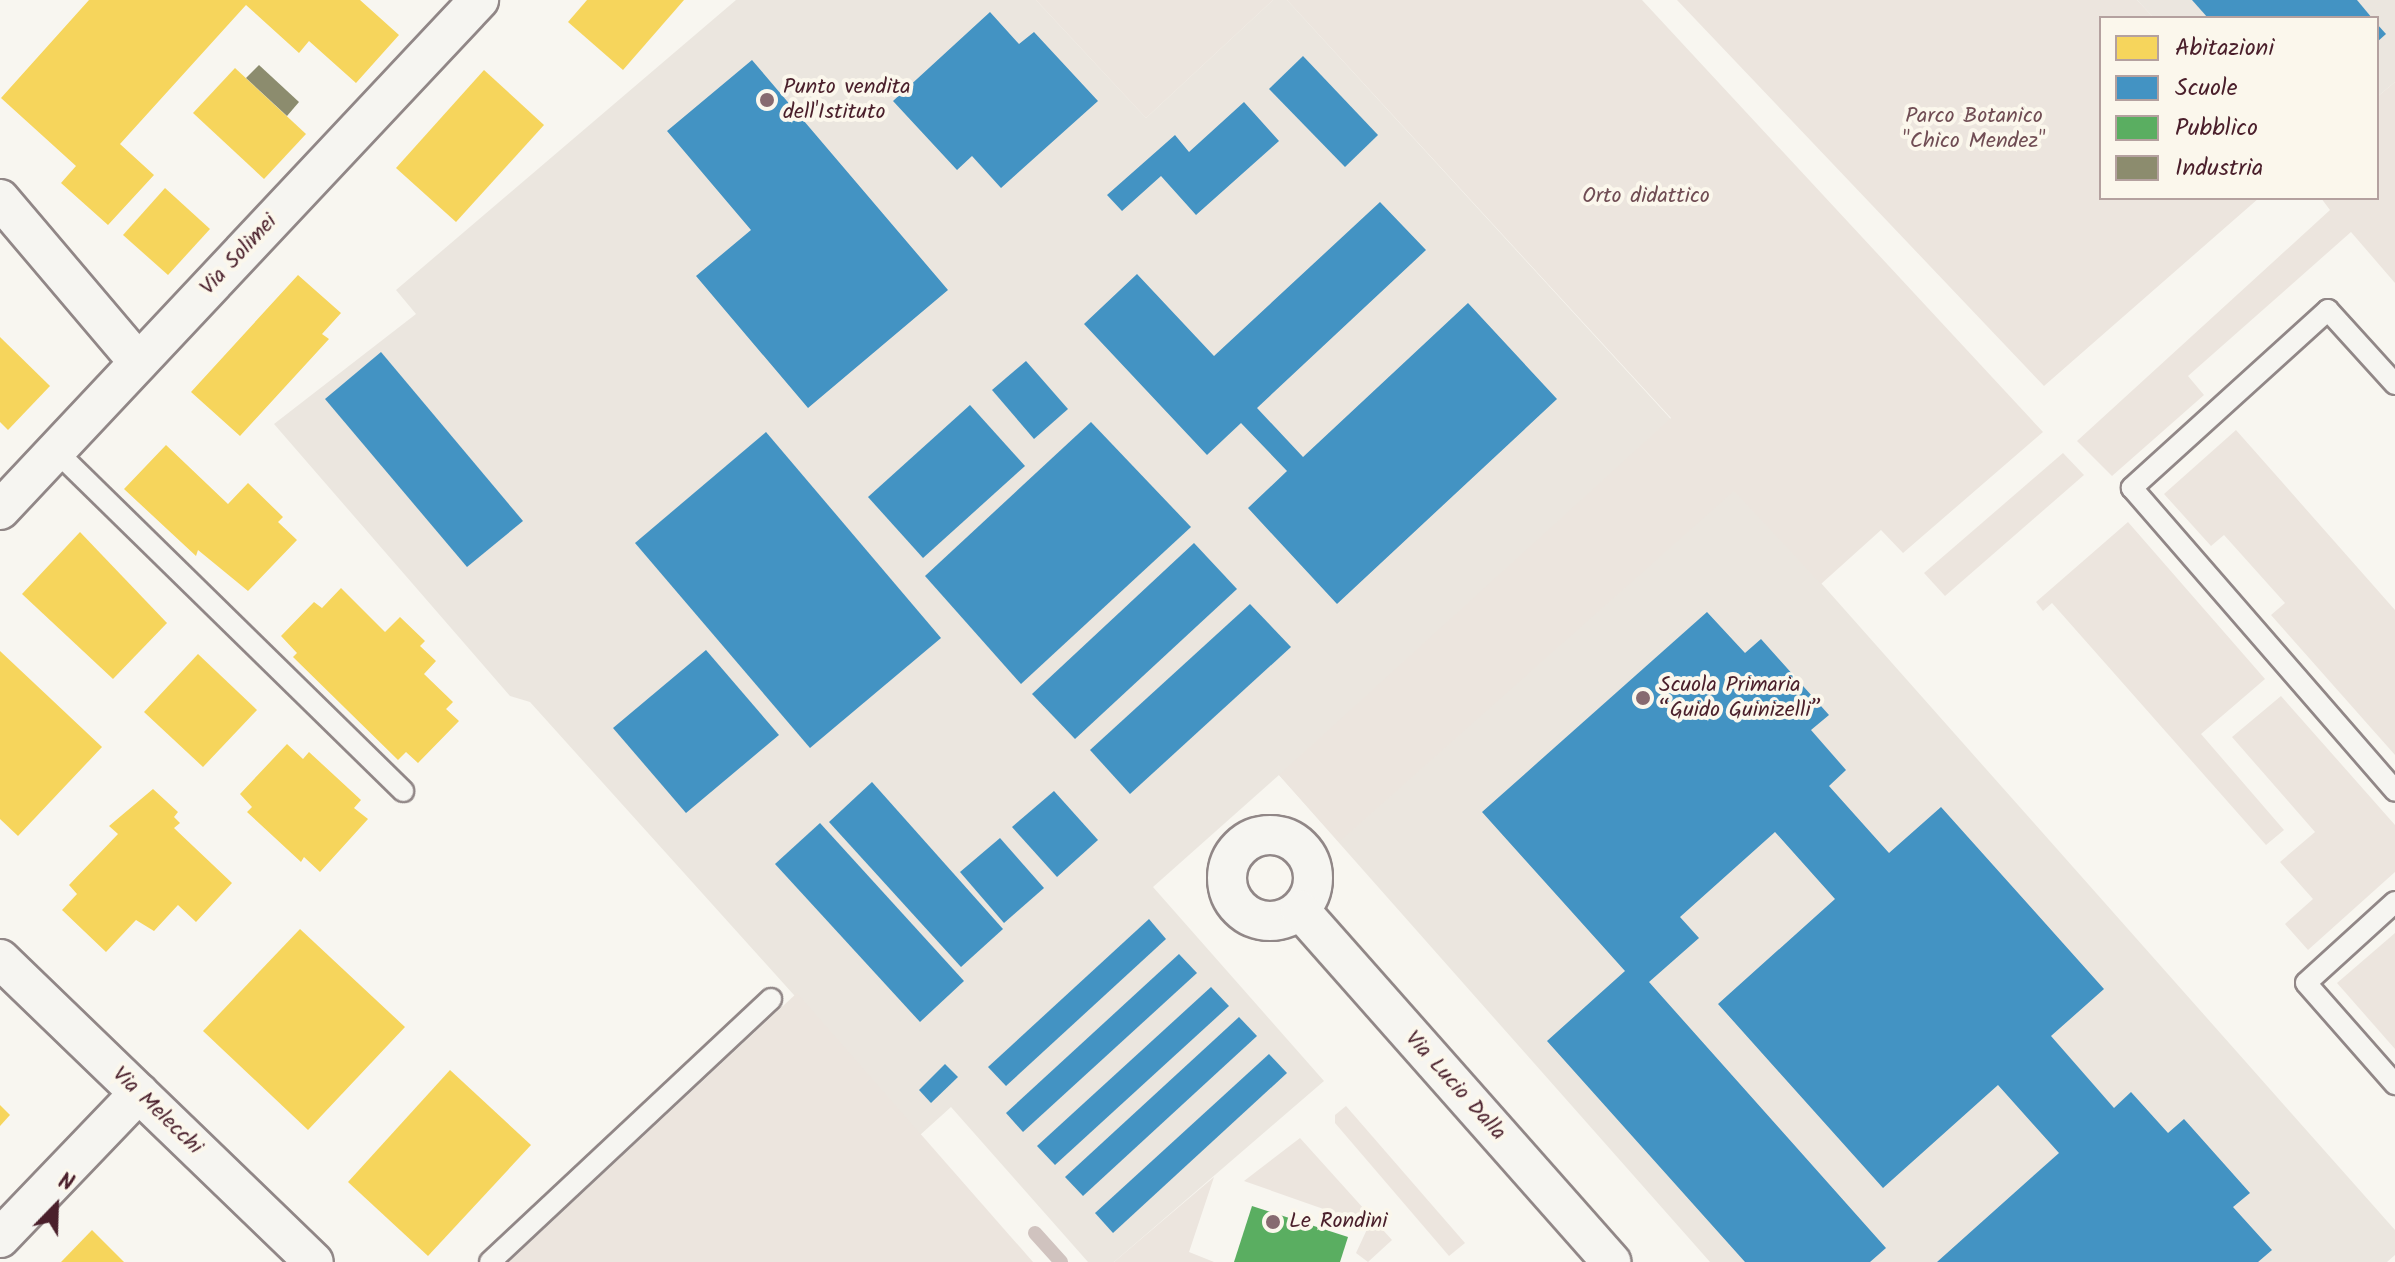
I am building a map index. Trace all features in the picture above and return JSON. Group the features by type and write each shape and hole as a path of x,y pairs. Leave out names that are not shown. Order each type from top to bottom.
{"street":[{"name":"Via Solimei","path":"0,510 479,0"},
{"path":"0,199 138,362"},
{"name":"Via Lucio Dalla","path":"1300,910 1611,1262"},
{"name":"Via Melecchi","path":"0,959 314,1262"},
{"path":"0,1238 139,1093"}],"lane":[{"path":"2395,384 2328,310 2132,488 2395,791"},
{"path":"56,451 403,791"},
{"path":"2395,902 2306,983 2395,1084"},
{"path":"490,1262 771,999"}],"shaded area":[{"path":"736,0 1036,0 1146,118 1273,0 1287,0 1821,583 2395,1230 2395,1255 2387,1262 1710,1262 1279,775 1153,887 1324,1081 1114,1262 1088,1262 951,1107 920,1135 530,702 510,696 274,424 416,314 396,290"},
{"path":"2137,0 2395,0 2395,82 2379,95 2379,16 2152,16"}],"green space":[{"path":"1036,0 1273,0 1146,118"},
{"name":"Orto didattico","path":"1287,0 1642,0 2043,432 1903,553 1881,530 1821,584 1734,491 1339,842 1279,775 1671,418"},
{"name":"Parco Botanico \"Chico Mendez\"","path":"1677,0 2137,0 2152,16 2099,16 2099,200 2257,200 2044,386"},
{"path":"2395,82 2395,283 2351,232 2188,376 2204,395 2112,476 2077,441 2330,210 2322,200 2379,200 2379,95"},
{"path":"2236,430 2395,610 2395,755 2271,615 2285,603 2224,535 2211,546 2164,494"},
{"path":"2063,453 2084,475 1945,596 1924,573"},
{"path":"2128,522 2265,679 2201,734 2284,830 2266,845 2052,603 2043,611 2036,602"},
{"path":"2281,696 2395,825 2395,872 2308,950 2285,924 2313,899 2280,862 2315,832 2232,737"},
{"path":"2395,933 2395,1049 2337,983"},
{"path":"797,993 1033,1262 509,1262 784,1005"},
{"path":"1346,1106 1465,1243 1449,1256 1335,1123 1335,1115"},
{"path":"1300,1138 1392,1240 1368,1262 1356,1253 1369,1225 1244,1181"},
{"path":"1214,1177 1189,1252 1214,1262 1114,1262"}],"building: Abitazioni":[{"path":"89,0 360,0 399,35 356,83 309,41 299,53 246,5 120,144 154,175 108,225 61,183 76,166 1,98"},
{"path":"587,0 684,0 623,70 568,22"},
{"path":"235,68 306,134 264,179 193,113"},
{"path":"484,70 544,125 456,222 396,168"},
{"path":"165,188 210,229 168,275 123,235"},
{"path":"298,275 341,313 322,334 329,339 240,436 191,392"},
{"path":"0,337 50,386 8,430 0,422"},
{"path":"166,445 228,504 248,483 283,517 278,522 297,540 248,591 198,550 196,556 124,489"},
{"path":"80,532 167,623 113,679 22,594"},
{"path":"341,588 385,632 400,617 425,641 420,646 436,661 424,674 453,702 446,709 459,721 418,763 406,752 398,760 293,657 297,653 281,636 314,602 322,608"},
{"path":"0,651 102,747 18,836 0,819"},
{"path":"198,654 257,710 203,767 144,712"},
{"path":"287,744 303,759 309,752 361,800 354,808 368,819 320,872 304,857 301,862 247,812 252,807 240,794"},
{"path":"153,789 178,812 174,817 180,823 174,828 232,883 196,922 178,905 154,931 136,920 106,952 62,910 77,894 69,885 118,834 109,826"},
{"path":"300,929 405,1027 308,1130 203,1031"},
{"path":"450,1070 531,1145 428,1256 348,1182"},
{"path":"0,1105 10,1115 0,1126"},
{"path":"92,1230 124,1262 61,1262"}],"building: Scuole":[{"path":"2192,0 2357,0 2370,16 2206,16"},
{"path":"990,12 1019,44 1034,32 1098,101 1001,188 972,156 957,170 893,101"},
{"path":"2379,26 2386,34 2379,40"},
{"path":"1303,56 1378,135 1345,167 1269,89"},
{"path":"752,60 948,290 808,408 696,276 751,230 667,131"},
{"path":"1244,102 1279,141 1196,215 1161,176 1122,211 1107,195 1175,135 1189,152"},
{"path":"1380,202 1426,250 1257,408 1303,457 1468,303 1557,399 1337,604 1248,508 1287,471 1241,423 1207,455 1084,324 1137,274 1214,356"},
{"path":"381,352 523,521 467,567 325,399"},
{"path":"1026,361 1068,409 1034,439 992,390"},
{"path":"970,405 1025,466 923,558 868,497"},
{"path":"1091,422 1191,527 1021,684 925,576"},
{"path":"766,432 941,638 810,748 635,543"},
{"path":"1194,543 1237,589 1075,739 1032,694"},
{"path":"1250,604 1291,647 1130,794 1090,750"},
{"path":"1707,612 1745,653 1761,639 1829,715 1811,730 1846,770 1829,786 1889,853 1941,807 2104,989 2051,1036 2114,1108 2131,1092 2168,1133 2184,1119 2250,1193 2233,1207 2272,1250 2258,1262 1937,1262 2059,1153 1998,1085 1883,1188 1718,1004 1835,899 1775,832 1680,917 1699,938 1649,982 1886,1248 1870,1262 1745,1262 1547,1041 1625,971 1482,812"},
{"path":"706,650 779,735 686,813 613,728"},
{"path":"872,782 1003,929 961,967 829,822"},
{"path":"1054,791 1098,840 1057,877 1012,827"},
{"path":"820,823 964,981 920,1022 775,864"},
{"path":"1000,838 1044,888 1004,923 960,872"},
{"path":"1149,919 1166,939 1006,1086 988,1067"},
{"path":"1179,954 1197,973 1023,1132 1006,1113"},
{"path":"1211,987 1229,1006 1055,1165 1037,1146"},
{"path":"1239,1017 1257,1036 1083,1196 1065,1177"},
{"path":"1269,1054 1287,1073 1113,1233 1095,1213"},
{"path":"945,1064 958,1077 931,1103 919,1090"}],"building: Pubblico":[{"name":"Le Rondini","path":"1252,1206 1348,1237 1340,1262 1234,1262"}],"building: Industria":[{"path":"259,65 299,102 287,116 246,78"}],"waterway":[{"path":"1035,1233 1061,1262"}],"place":[{"name":"Punto vendita dell'Istituto","path":"767,100"},
{"name":"Scuola Primaria “Guido Guinizelli”","path":"1643,698"},
{"name":"Le Rondini","path":"1273,1222"}]}
